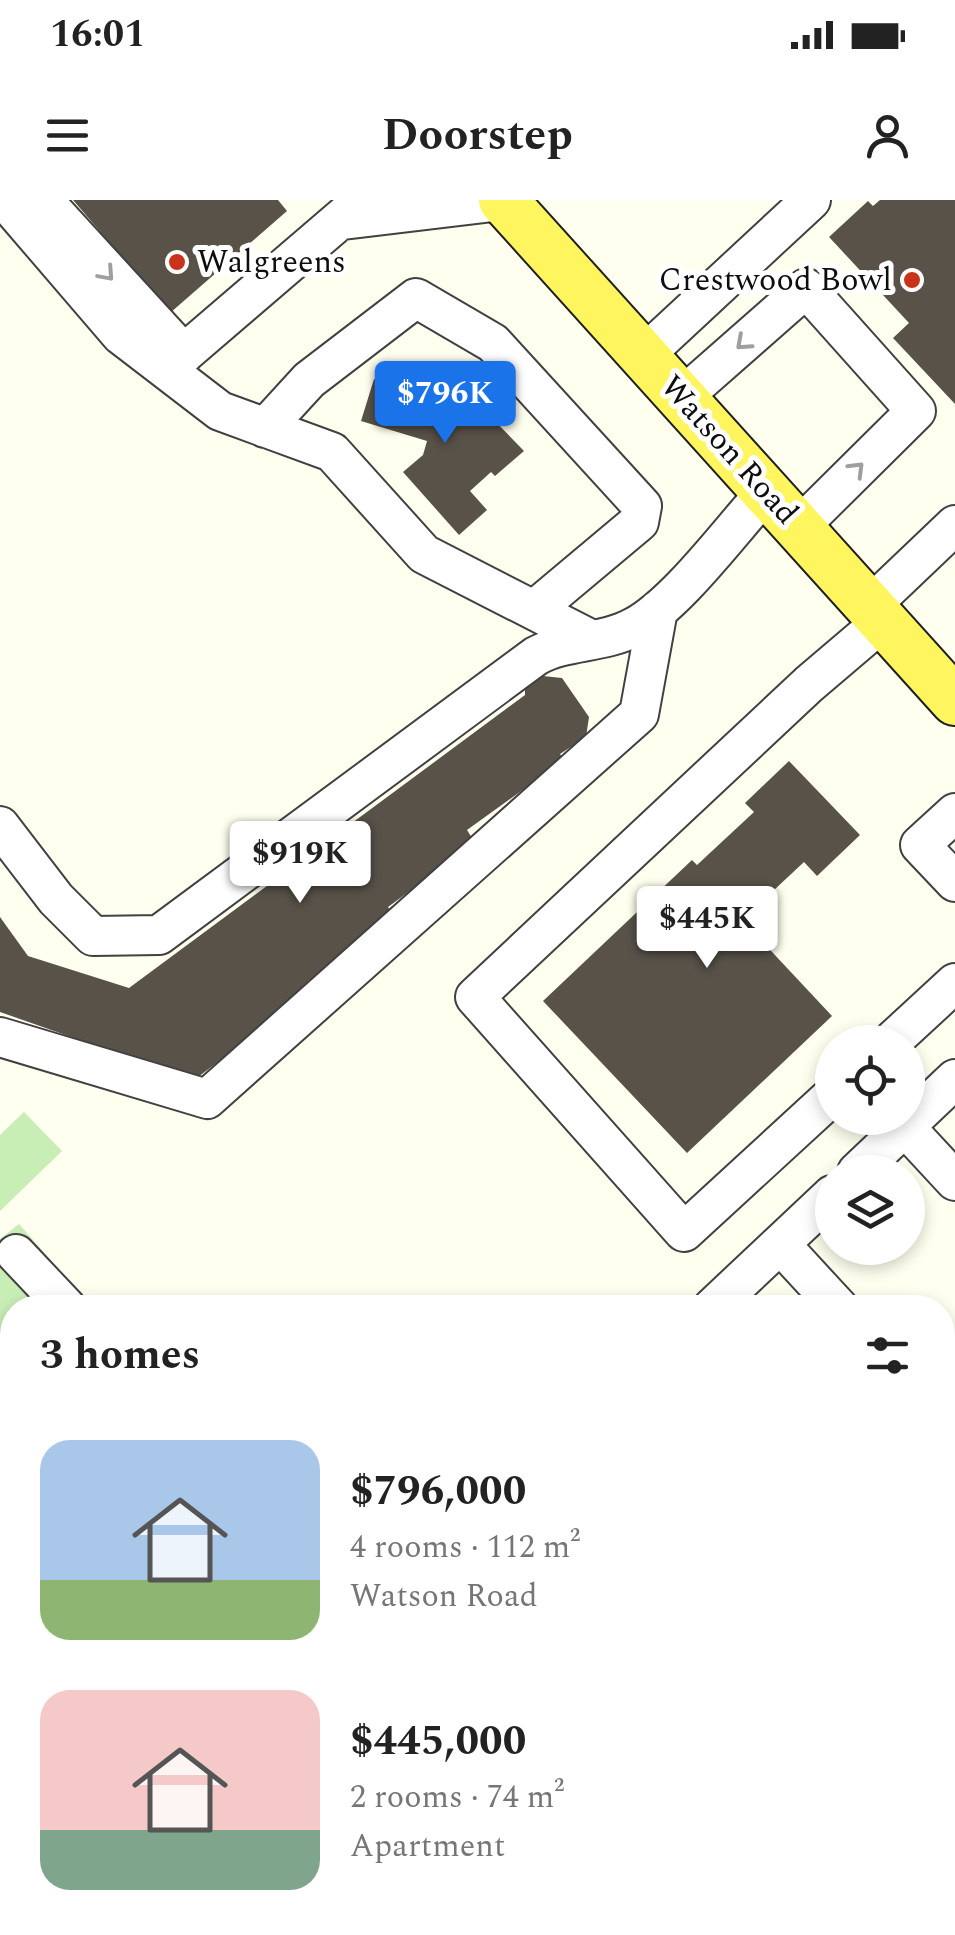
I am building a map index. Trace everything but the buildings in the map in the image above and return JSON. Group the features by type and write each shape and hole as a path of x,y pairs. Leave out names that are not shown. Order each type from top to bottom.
{"main road":[{"name":"Watson Road","path":"505,201 955,700"}],"street":[{"path":"5,200 121,335 175,362"},
{"path":"42,200 220,411 332,452 424,554 590,639"},
{"path":"643,356 810,200"},
{"path":"175,362 354,210 505,201"},
{"path":"681,398 806,288 916,411 799,527"},
{"path":"265,428 309,380 416,298 493,342 642,506 639,522 534,610"},
{"path":"0,826 56,900 93,936 158,935 536,656 559,644 633,628 658,610 766,492"},
{"path":"815,1112 684,1232 476,997 809,684 955,524"},
{"path":"0,1037 207,1099 639,714 658,610"},
{"path":"955,813 920,845 955,882"},
{"path":"910,1025 955,984"},
{"path":"925,1110 954,1082"},
{"path":"876,1155 898,1135"},
{"path":"913,1135 955,1180"},
{"path":"726,1295 815,1211"},
{"path":"780,1244 827,1295"},
{"path":"16,1254 54,1295"}],"green space":[{"path":"24,1112 62,1151 0,1211 0,1135"},
{"path":"19,1224 69,1281 53,1295 0,1295 0,1239"}],"place":[{"name":"Walgreens","path":"177,262"},
{"name":"Crestwood Bowl","path":"912,280"}]}
